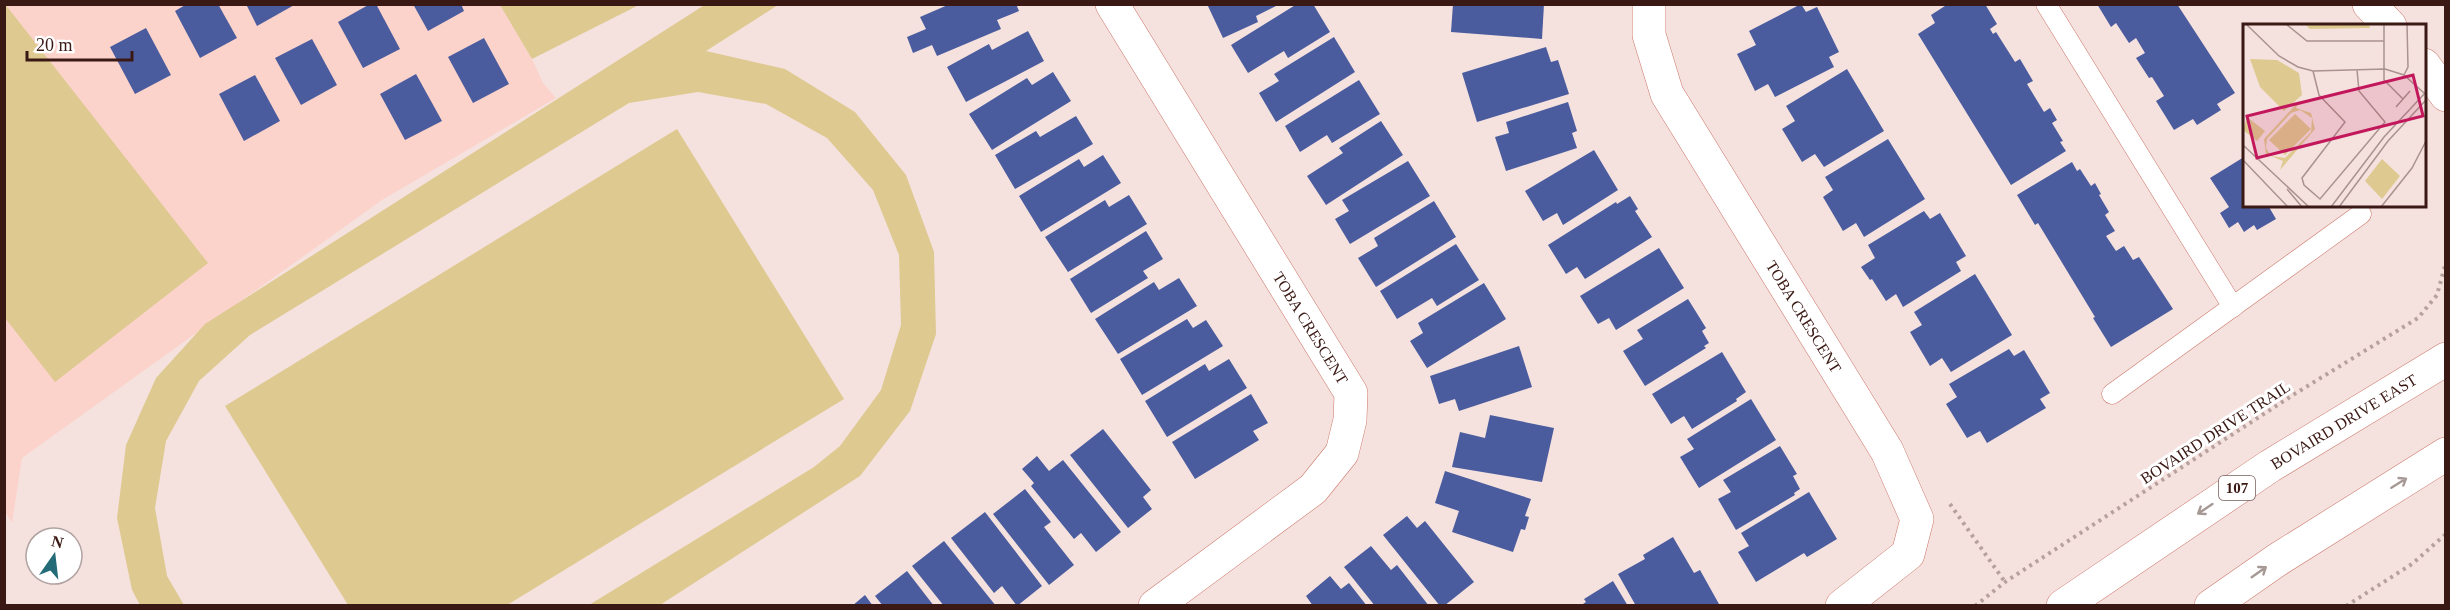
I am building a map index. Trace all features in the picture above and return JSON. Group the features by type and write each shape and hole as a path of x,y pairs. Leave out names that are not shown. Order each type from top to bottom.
{"street":[{"name":"TOBA CRESCENT","path":"1112,4 1351,393 1350,420 1342,453 1313,489 1155,606"},
{"name":"TOBA CRESCENT","path":"1649,4 1649,35 1666,94 1887,451 1917,519 1908,554 1842,606"},
{"path":"2369,4 2388,24"},
{"path":"2426,68 2445,95"},
{"name":"BOVAIRD DRIVE EAST","path":"2063,606 2270,466 2445,359"},
{"path":"2211,606 2277,560 2445,454"}],"lane":[{"path":"2046,4 2233,307"},
{"path":"2112,394 2361,214"}],"path":[{"name":"BOVAIRD DRIVE TRAIL","path":"1975,606 2005,582 2293,395 2418,318 2437,295 2445,262"},
{"path":"1909,500 1936,485 2005,582"},
{"path":"2346,606 2412,564 2445,534"}],"shaded area":[{"path":"5,4 208,263 55,382 5,318"},
{"path":"706,4 778,5 706,51 785,69 855,112 906,175 934,252 936,334 910,411 860,476 660,605 589,605 814,467 840,446 881,390 901,325 899,255 873,190 827,138 766,104 698,92 629,103 250,335 199,381 166,441 155,508 167,576 184,605 140,605 132,590 117,518 126,445 156,378 205,324"},
{"path":"4,5 500,5 532,59 543,83 556,98 382,200 22,458 12,523 4,510"},
{"path":"500,5 639,5 532,59"},
{"path":"677,129 844,399 507,605 348,605 225,406"}],"building":[{"path":"187,4 218,4 237,38 200,58 175,11"},
{"path":"246,4 296,4 257,26"},
{"path":"370,4 376,4 400,49 363,68 338,22"},
{"path":"413,4 461,4 464,11 428,31"},
{"path":"950,4 1016,4 1019,11 997,20 1001,29 937,56 932,45 913,53 907,37 926,29 920,17"},
{"path":"1207,4 1280,4 1256,16 1258,22 1223,38"},
{"path":"1297,4 1313,4 1330,32 1288,58 1284,51 1248,73 1231,45"},
{"path":"1453,4 1544,4 1542,39 1451,32"},
{"path":"1801,4 1806,12 1817,7 1839,52 1829,57 1834,67 1775,97 1768,84 1755,91 1737,54 1756,45 1749,31"},
{"path":"1948,4 1985,4 1997,24 1990,29 1993,34 1996,32 2015,62 2020,59 2033,81 2027,84 2044,112 2050,108 2057,120 2052,123 2066,151 2011,185 1918,34 1935,23 1931,15"},
{"path":"2097,4 2177,4 2235,93 2217,104 2221,110 2197,125 2193,119 2174,130 2156,101 2164,96 2136,58 2145,53 2136,38 2129,43 2116,23 2111,27"},
{"path":"146,28 171,75 135,94 110,47"},
{"path":"1028,31 1044,61 966,102 947,67 989,44 992,50"},
{"path":"1334,37 1355,72 1276,122 1259,93 1279,81 1274,74"},
{"path":"484,38 509,84 473,103 448,57"},
{"path":"312,39 337,85 301,105 275,58"},
{"path":"1546,47 1551,62 1558,60 1569,94 1477,122 1462,73"},
{"path":"1847,69 1884,131 1824,167 1815,154 1802,162 1782,129 1795,121 1786,106"},
{"path":"1053,72 1071,101 992,150 969,114 1027,78 1032,85"},
{"path":"416,74 442,121 405,140 380,94"},
{"path":"255,75 280,121 244,141 219,94"},
{"path":"1359,80 1380,114 1332,143 1327,135 1300,152 1285,126"},
{"path":"1568,102 1577,131 1572,133 1577,148 1506,171 1495,137 1509,133 1506,122"},
{"path":"1076,116 1093,144 1015,189 995,155 1036,131 1040,137"},
{"path":"1381,121 1403,155 1326,205 1307,176 1343,153 1339,148"},
{"path":"1888,139 1925,199 1864,237 1856,223 1843,231 1823,197 1833,190 1825,177"},
{"path":"1594,150 1618,190 1563,225 1557,213 1543,221 1525,191"},
{"path":"1103,155 1121,183 1041,232 1019,196 1079,159 1084,167"},
{"path":"2243,158 2243,207 2269,207 2276,219 2257,230 2254,225 2244,232 2238,222 2229,228 2220,213 2229,207 2210,178"},
{"path":"1408,161 1430,196 1350,244 1335,219 1349,211 1342,200"},
{"path":"2072,162 2077,171 2080,169 2091,186 2095,183 2101,194 2099,195 2109,212 2105,215 2115,231 2106,236 2116,251 2124,246 2133,260 2139,257 2173,309 2111,347 2038,223 2035,225 2017,195"},
{"path":"1129,195 1147,224 1068,272 1045,237 1105,200 1109,207"},
{"path":"1630,196 1638,209 1635,211 1652,237 1585,279 1577,267 1566,274 1548,245 1616,202 1617,204"},
{"path":"1434,201 1456,237 1376,287 1358,258 1378,246 1374,238"},
{"path":"1924,211 1930,219 1940,213 1966,256 1956,262 1961,271 1903,307 1896,294 1886,301 1861,267 1875,258 1868,245"},
{"path":"1146,231 1163,259 1143,271 1148,278 1091,313 1070,279"},
{"path":"1456,244 1479,280 1437,306 1432,298 1397,319 1380,291"},
{"path":"1659,248 1684,288 1616,330 1609,318 1598,324 1580,296"},
{"path":"1975,274 2012,335 1951,372 1942,358 1930,366 1910,332 1922,325 1914,312"},
{"path":"1179,278 1197,306 1118,354 1095,319 1154,282 1159,290"},
{"path":"1484,283 1506,319 1427,368 1410,341 1423,333 1418,323"},
{"path":"1688,299 1706,328 1702,331 1709,343 1704,346 1706,348 1645,386 1623,351 1643,339 1637,330"},
{"path":"1187,319 1193,328 1206,320 1223,346 1142,395 1120,359"},
{"path":"1519,346 1532,387 1459,411 1455,399 1439,404 1430,376"},
{"path":"2009,349 2014,356 2024,350 2050,393 2040,399 2046,408 1987,443 1980,431 1967,438 1946,404 1957,397 1949,384"},
{"path":"1722,352 1746,392 1736,399 1737,401 1692,429 1684,416 1671,424 1652,394"},
{"path":"1229,359 1247,388 1167,437 1145,401 1205,364 1209,371"},
{"path":"1251,394 1268,423 1253,431 1259,440 1195,479 1172,442"},
{"path":"1751,399 1776,440 1699,488 1680,457 1694,449 1687,439"},
{"path":"1490,415 1554,428 1542,482 1452,467 1460,432 1485,438"},
{"path":"1103,429 1151,490 1143,497 1152,509 1128,528 1070,455"},
{"path":"1780,446 1797,474 1793,476 1800,489 1794,493 1795,495 1736,530 1718,499 1731,492 1723,480"},
{"path":"1037,456 1049,471 1063,460 1121,532 1096,552 1081,533 1074,539 1031,486 1034,483 1022,469"},
{"path":"1445,471 1531,499 1525,516 1529,517 1525,530 1521,529 1513,552 1452,532 1459,511 1435,503"},
{"path":"1025,489 1051,522 1044,527 1074,565 1049,585 993,514"},
{"path":"1809,492 1837,539 1807,557 1804,553 1756,582 1738,552 1749,546 1741,533"},
{"path":"985,512 1042,586 1017,606 1002,586 994,593 951,538"},
{"path":"1407,516 1417,528 1425,521 1474,582 1444,606 1440,606 1383,535"},
{"path":"1673,537 1694,573 1700,570 1719,604 1716,606 1636,606 1618,574 1645,559 1643,555"},
{"path":"944,541 996,606 944,606 912,566"},
{"path":"1371,546 1391,570 1397,565 1429,606 1375,606 1344,567"},
{"path":"907,571 934,606 883,606 875,596"},
{"path":"1330,576 1341,589 1349,583 1367,606 1313,606 1306,596"},
{"path":"1613,581 1628,606 1580,606 1586,602 1584,599"},
{"path":"865,595 873,606 852,606"}]}
